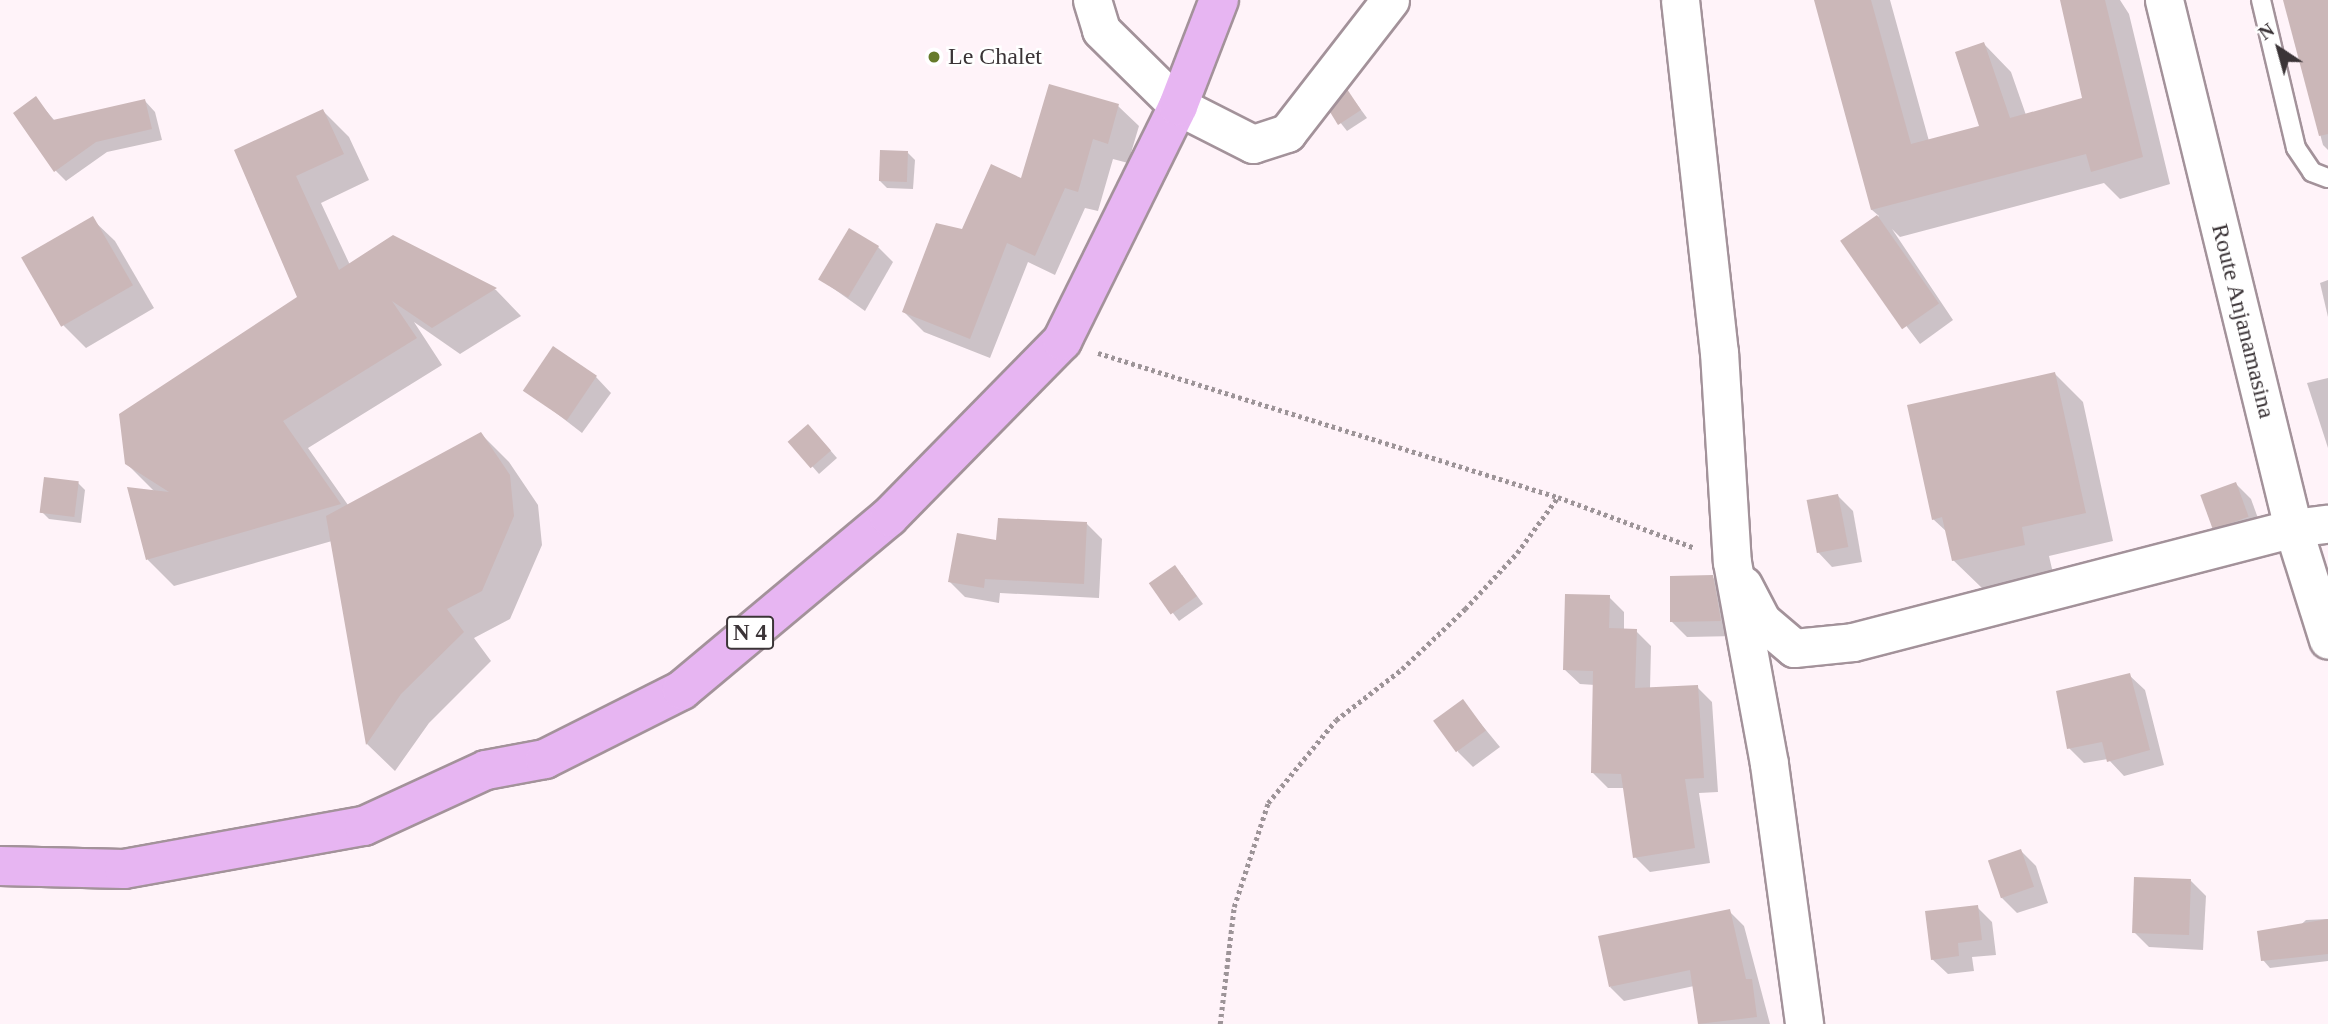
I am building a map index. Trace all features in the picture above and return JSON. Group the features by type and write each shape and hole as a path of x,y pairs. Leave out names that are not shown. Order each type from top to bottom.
{"main road":[{"name":"N 4","path":"0,866 124,869 364,826 486,770 545,759 682,690 889,517 1062,341 1178,106 1219,0"}],"street":[{"path":"1092,0 1101,30 1178,106 1253,144 1287,133 1390,0"},
{"path":"1680,0 1719,352 1732,562 1769,764 1804,1024"},
{"name":"Route Anjanamasina","path":"2164,0 2311,526 2328,640"},
{"path":"1732,562 1762,621 1794,648 1853,642 2311,526"}],"lane":[{"path":"2261,0 2296,148 2312,172 2328,178"}],"path":[{"path":"1062,341 1558,497 1732,562"},
{"path":"1220,1024 1234,907 1268,803 1336,720 1402,668 1465,609 1517,553 1558,497"}],"building":[{"path":"1814,0 1871,0 1911,144 1979,126 1955,52 1984,42 2010,118 2082,98 2060,0 2105,0 2143,157 2091,172 2086,154 1871,210"},
{"path":"2283,0 2328,0 2328,134 2319,136"},
{"path":"1049,84 1119,104 1108,144 1093,139 1078,192 1065,188 1035,256 1007,243 970,339 902,312 936,223 962,229 991,164 1021,178"},
{"path":"1347,89 1361,110 1338,125 1330,112"},
{"path":"36,96 53,120 145,99 152,129 96,142 54,172 13,113"},
{"path":"323,109 344,154 296,176 339,270 393,235 497,288 432,328 392,301 417,338 283,421 341,504 146,560 127,487 169,492 125,464 119,414 297,297 234,150"},
{"path":"880,150 908,151 907,182 879,181"},
{"path":"1877,215 1939,303 1902,329 1840,241"},
{"path":"93,216 133,285 61,327 21,258"},
{"path":"849,228 879,246 848,297 818,279"},
{"path":"553,346 597,376 567,420 523,391"},
{"path":"2055,372 2086,513 2022,527 2025,545 1952,561 1942,517 1932,520 1907,405"},
{"path":"808,424 831,450 811,468 788,442"},
{"path":"481,432 510,475 514,516 482,591 447,609 464,632 401,694 366,745 326,516"},
{"path":"44,477 79,481 74,517 40,513"},
{"path":"2236,482 2249,517 2213,530 2200,495"},
{"path":"1838,494 1848,547 1817,553 1807,500"},
{"path":"998,518 1087,522 1084,584 985,579 984,588 948,582 957,533 996,540"},
{"path":"1175,565 1197,596 1171,614 1149,583"},
{"path":"1713,575 1721,621 1670,622 1670,576"},
{"path":"1565,594 1610,595 1609,628 1637,629 1635,688 1698,685 1704,778 1685,779 1695,848 1633,858 1621,774 1591,773 1593,671 1563,670"},
{"path":"2130,673 2150,750 2107,762 2102,742 2067,749 2056,691"},
{"path":"1463,699 1486,731 1456,752 1433,721"},
{"path":"2021,849 2034,887 2001,898 1988,860"},
{"path":"2134,877 2191,879 2189,935 2132,933"},
{"path":"1978,905 1982,940 1958,943 1959,956 1931,960 1925,911"},
{"path":"1730,909 1746,979 1752,979 1757,1017 1698,1024 1690,970 1609,987 1598,936"},
{"path":"2328,919 2328,954 2261,961 2257,931"}],"place":[{"name":"Le Chalet","path":"934,57"}]}
